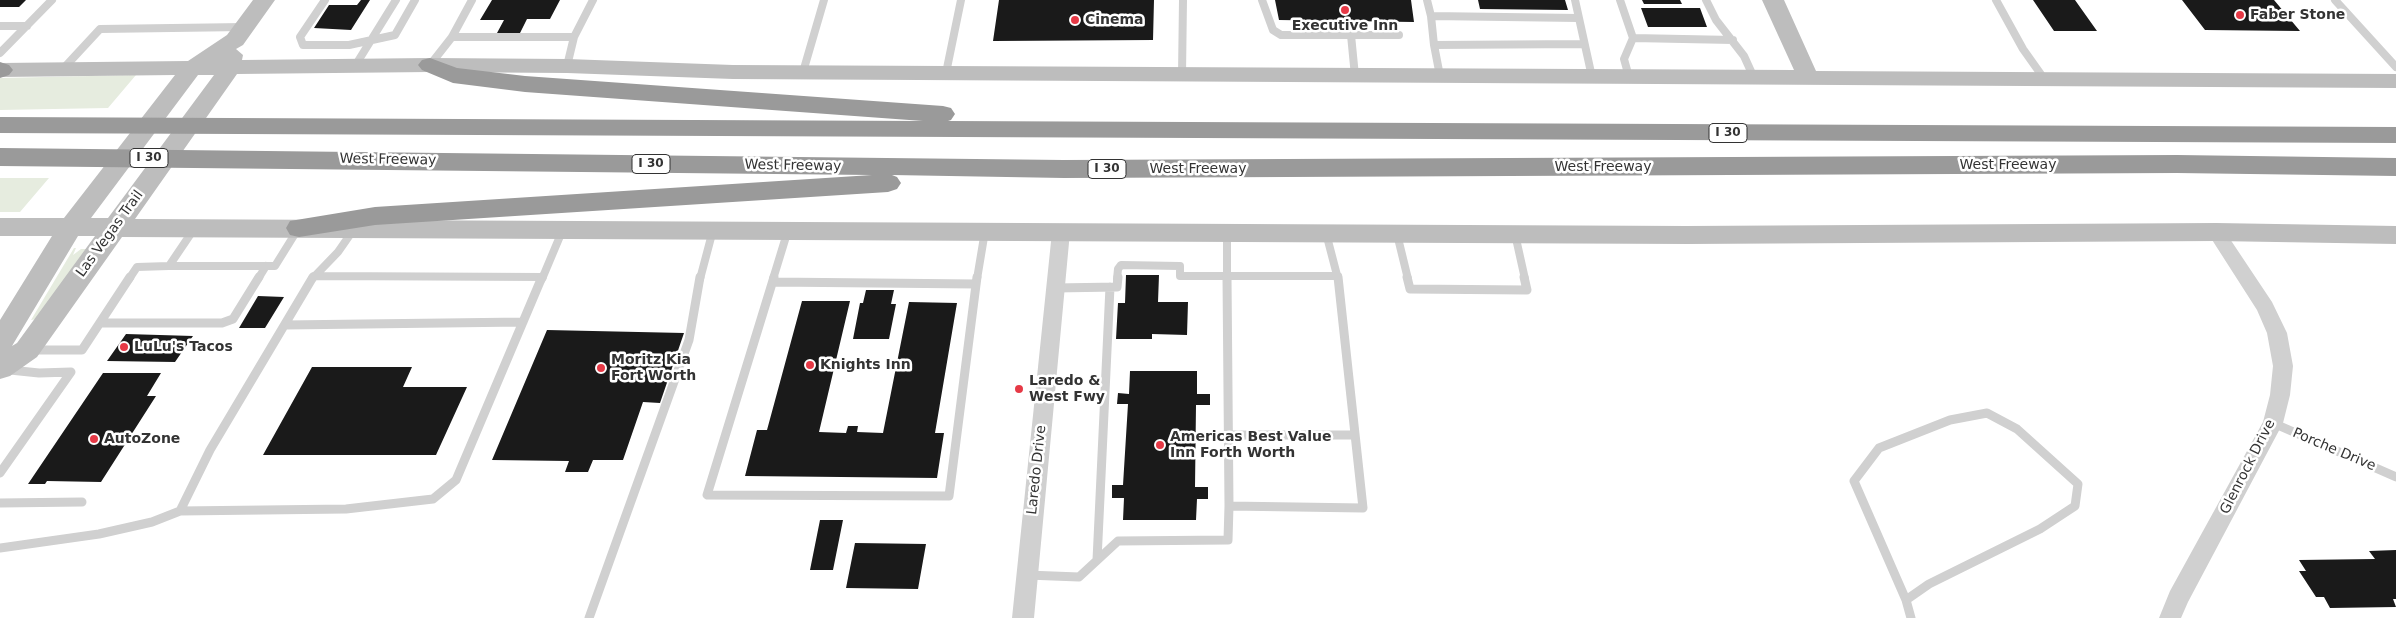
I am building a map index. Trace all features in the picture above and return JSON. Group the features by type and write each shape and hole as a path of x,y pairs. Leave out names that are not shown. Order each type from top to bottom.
{"highway":[{"path":"430,65 453,75 525,84 977,116 1061,131"},
{"name":"I 30","path":"0,125 2396,136"},
{"name":"West Freeway","path":"0,157 238,158 1064,169 2157,164 2396,166"},
{"path":"299,228 375,216 910,182 991,180 1064,169"}],"main road":[{"path":"230,68 240,34 264,0"},
{"path":"1773,0 1808,78"},
{"path":"1,339 70,228 192,68 240,34"},
{"path":"0,70 430,65 568,66 803,72 2396,81"},
{"name":"Las Vegas Trail","path":"0,368 27,350 230,68"},
{"path":"0,227 1397,234 2216,232 2396,235"}],"street":[{"name":"Laredo Drive","path":"1023,618 1061,232"},
{"name":"Glenrock Drive","path":"2170,618 2178,598 2272,423 2280,395 2283,366 2277,333 2266,306 2216,232"}],"lane":[{"path":"0,53 52,0"},
{"path":"325,0 300,37 303,45 349,45 395,35 415,0"},
{"path":"362,66 370,41 396,0"},
{"path":"430,65 452,37 472,0"},
{"path":"568,66 574,37 593,0"},
{"path":"803,72 824,0"},
{"path":"946,73 961,0"},
{"path":"1182,75 1183,0"},
{"path":"1262,0 1273,30 1280,35 1399,35"},
{"path":"1427,0 1440,76"},
{"path":"1575,0 1583,44 1592,77"},
{"path":"1620,0 1633,38 1624,59 1629,77"},
{"path":"1706,0 1716,20 1733,40 1754,78"},
{"path":"1996,0 2022,48 2045,80"},
{"path":"2335,0 2396,66"},
{"path":"1431,16 1578,18"},
{"path":"0,26 26,26"},
{"path":"62,70 100,29 240,34"},
{"path":"1351,35 1355,76"},
{"path":"452,37 574,37"},
{"path":"1633,38 1733,40"},
{"path":"1434,45 1583,44"},
{"path":"169,266 196,227"},
{"path":"27,350 82,350 137,267 275,266 299,228"},
{"path":"180,511 210,450 314,276 338,252 355,228"},
{"path":"0,548 99,534 152,522 180,511 346,509 433,499 456,480 563,229"},
{"path":"589,618 605,569 689,340 701,274 713,230"},
{"path":"788,230 707,495 949,496 976,284 986,231"},
{"path":"1027,575 1079,577 1118,541 1228,540 1229,276 1227,233"},
{"path":"1229,506 1363,508 1338,276 1326,233"},
{"path":"1397,234 1410,289 1527,290 1516,234"},
{"path":"1055,288 1117,287 1118,269 1121,265 1180,266 1180,276 1338,276"},
{"path":"100,323 222,323 233,318 266,266"},
{"path":"314,276 543,277"},
{"path":"773,282 976,284"},
{"path":"1097,560 1110,287"},
{"path":"285,325 523,322"},
{"path":"0,368 39,373 71,372 0,473"},
{"path":"1906,600 1929,584 2040,529 2075,506 2078,484 2017,429 1988,413 1950,420 1880,448 1854,481 1906,600 1911,618"},
{"name":"Porche Drive","path":"2272,423 2396,477"},
{"path":"1229,435 1355,435"},
{"path":"0,503 82,502"}],"shaded area":[{"path":"136,75 108,108 0,110 0,78"},
{"path":"0,178 49,178 20,212 0,212"},
{"path":"74,248 76,248 73,255 81,249 93,249 37,319 31,320"}],"building":[{"path":"0,0 26,0 19,7 0,7"},
{"path":"361,0 370,0 351,30 314,28 329,5 357,5"},
{"path":"492,0 560,0 550,19 527,19 520,33 497,33 504,20 480,20"},
{"name":"Cinema","path":"999,0 1154,0 1153,40 993,41"},
{"name":"Executive Inn","path":"1275,0 1411,0 1414,22 1279,20"},
{"path":"1478,0 1565,0 1568,10 1480,9"},
{"path":"1642,0 1680,0 1682,4 1644,4"},
{"path":"2033,0 2075,0 2097,31 2054,31"},
{"name":"Faber Stone","path":"2182,0 2274,0 2300,31 2205,30"},
{"path":"1641,8 1700,8 1707,27 1648,27"},
{"path":"1126,275 1159,275 1158,302 1188,302 1187,335 1152,334 1152,339 1116,339 1118,303 1125,303"},
{"path":"866,290 894,290 891,304 896,304 889,339 853,339 860,303 863,303"},
{"path":"258,296 284,297 265,328 239,328"},
{"name":"Knights Inn","path":"802,301 850,301 819,432 846,433 848,426 858,426 857,432 883,433 909,302 957,303 935,433 944,433 937,478 745,476 757,430 767,430"},
{"name":"Moritz Kia Fort Worth","path":"547,330 684,333 660,403 643,402 623,460 593,460 588,472 565,472 569,461 492,460"},
{"path":"126,334 193,336 175,362 107,361"},
{"path":"312,367 412,367 403,387 467,387 436,455 263,455"},
{"name":"Americas Best Value Inn Forth Worth","path":"1130,371 1197,371 1197,394 1210,394 1210,405 1196,405 1195,487 1208,487 1208,499 1197,499 1196,520 1123,520 1124,498 1112,498 1112,485 1123,485 1128,404 1117,404 1118,393 1129,394"},
{"name":"AutoZone","path":"103,373 161,373 147,396 156,396 101,482 47,481 45,484 28,484"},
{"path":"820,520 843,520 833,570 810,570"},
{"path":"855,543 926,544 918,589 846,588"},
{"path":"2396,550 2396,599 2393,599 2396,607 2330,608 2324,597 2316,597 2299,571 2306,571 2299,560 2375,559 2369,551"}],"place":[{"name":"Executive Inn","path":"1345,10"},
{"name":"Faber Stone","path":"2240,15"},
{"name":"Cinema","path":"1075,20"},
{"name":"LuLu's Tacos","path":"124,347"},
{"name":"Knights Inn","path":"810,365"},
{"name":"Moritz Kia Fort Worth","path":"601,368"},
{"name":"Laredo & West Fwy","path":"1019,389"},
{"name":"AutoZone","path":"94,439"},
{"name":"Americas Best Value Inn Forth Worth","path":"1160,445"}]}
